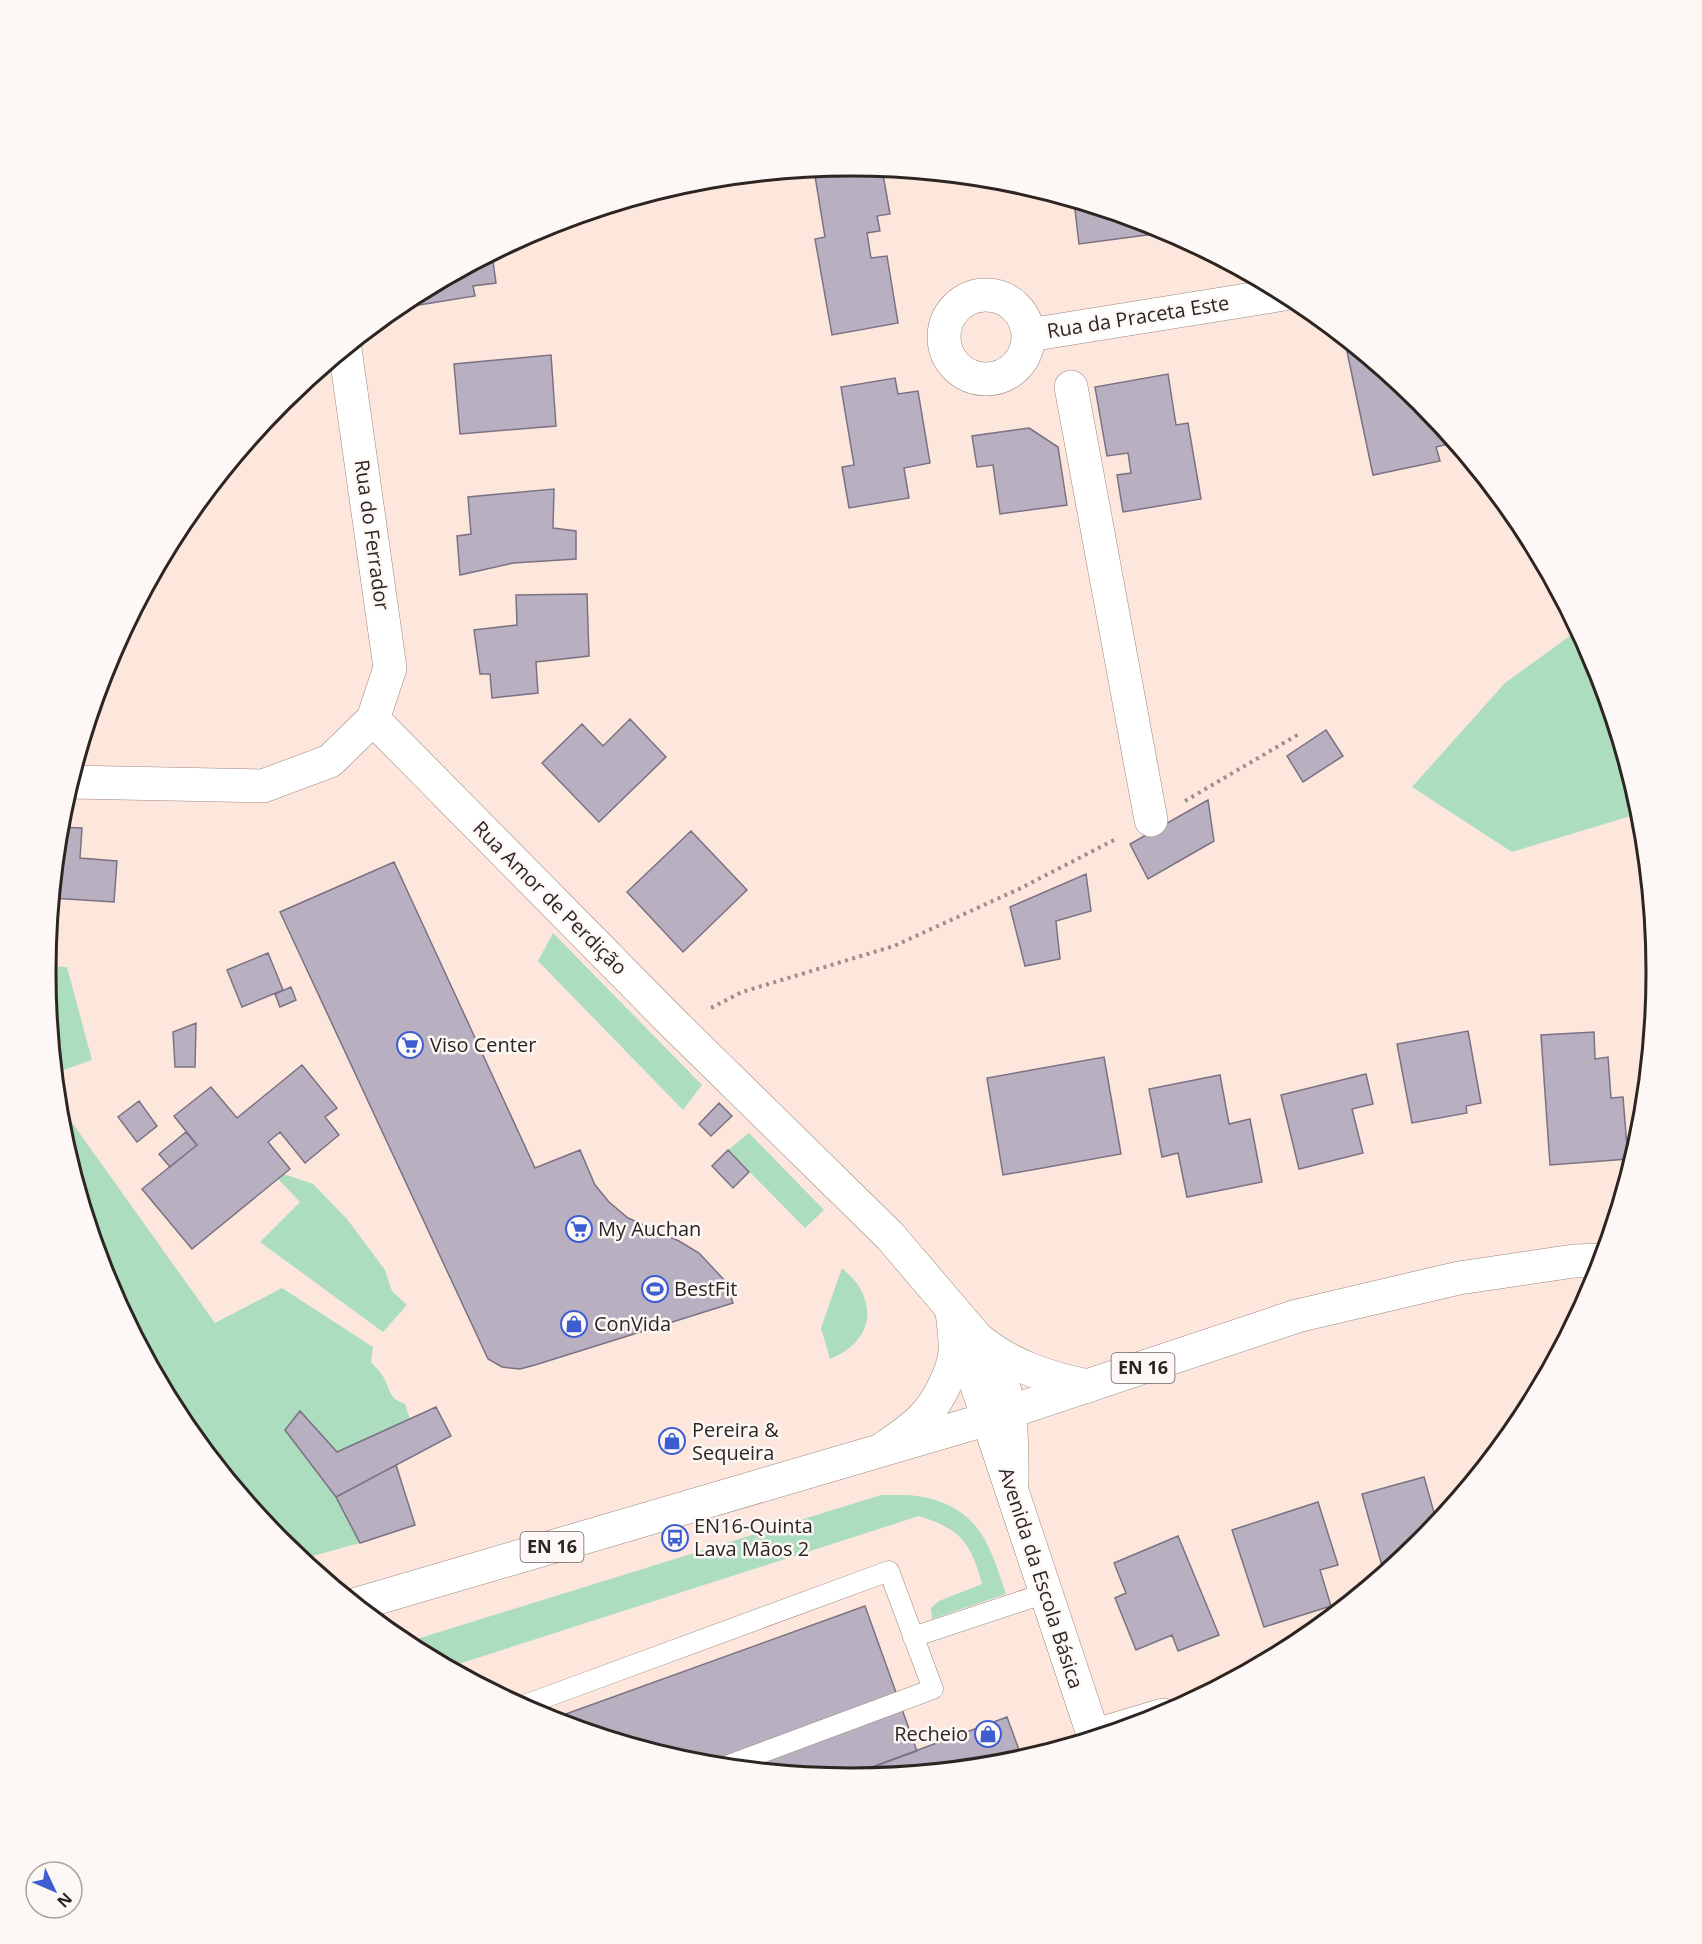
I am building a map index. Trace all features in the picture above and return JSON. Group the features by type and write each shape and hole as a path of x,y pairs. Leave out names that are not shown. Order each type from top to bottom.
{"street":[{"name":"Rua da Praceta Este","path":"1029,335 1270,296"},
{"name":"Rua do Ferrador","path":"346,358 390,668 373,719"},
{"path":"1071,387 1151,820"},
{"path":"79,782 263,786 330,761 373,719"},
{"name":"Rua Amor de Perdição","path":"373,719 675,1025 890,1236 977,1338 997,1366 1004,1382 999,1415"},
{"name":"EN 16","path":"365,1602 999,1415 1297,1316 1459,1278 1592,1260"},
{"path":"879,1451 915,1427 931,1411 942,1391 951,1371 955,1352 952,1310"},
{"name":"Rua Amor de Perdição","path":"952,1310 999,1415"},
{"name":"Rua Amor de Perdição","path":"977,1338 991,1350 1030,1371 1057,1380 1088,1386"},
{"name":"Avenida da Escola Básica","path":"999,1415 1012,1492 1092,1730"}],"lane":[{"path":"535,1701 889,1571 933,1689 742,1760"},
{"path":"913,1637 1046,1593"}],"path":[{"path":"675,1025 742,992 894,946 1019,889 1151,820 1299,734"}],"green space":[{"path":"1571,635 1604,716 1631,816 1512,852 1412,787 1505,683"},
{"path":"553,933 702,1085 683,1110 538,961"},
{"path":"56,966 67,967 92,1060 61,1071 57,1024"},
{"path":"70,1119 215,1323 282,1288 373,1347 371,1362 383,1376 393,1397 405,1404 410,1419 337,1452 301,1412 285,1430 336,1497 360,1543 311,1556 253,1497 190,1414 162,1370 116,1276 83,1178"},
{"path":"749,1133 824,1210 805,1228 728,1150"},
{"path":"284,1174 313,1184 347,1219 385,1270 392,1291 407,1305 383,1332 260,1242 300,1202 278,1179"},
{"path":"842,1268 856,1283 864,1297 867,1319 864,1330 851,1347 830,1359 821,1328"},
{"path":"881,1495 923,1497 946,1504 961,1512 972,1522 989,1547 1006,1594 932,1619 931,1608 939,1601 982,1584 973,1557 962,1539 945,1526 919,1516 459,1664 418,1639"}],"building":[{"path":"815,177 883,177 890,214 877,216 880,231 867,233 871,258 887,256 898,323 832,335 815,239 825,237"},
{"path":"1075,209 1149,235 1079,244"},
{"path":"493,262 496,283 473,286 475,296 418,305 453,283"},
{"path":"1347,350 1414,409 1447,445 1436,447 1440,461 1373,475"},
{"path":"551,355 556,426 460,434 454,364"},
{"path":"1168,374 1176,425 1188,423 1201,499 1123,512 1117,475 1131,473 1128,453 1107,456 1095,387"},
{"path":"895,378 898,394 918,391 930,463 904,468 909,498 849,508 842,467 854,465 841,387"},
{"path":"1029,428 1058,447 1067,505 1000,514 993,465 977,467 972,436"},
{"path":"554,489 553,528 576,531 576,559 513,563 460,575 457,536 471,534 468,497"},
{"path":"587,594 589,656 536,662 538,693 492,698 490,674 480,674 474,630 517,625 516,595"},
{"path":"630,719 666,757 599,822 542,763 582,724 603,746"},
{"path":"1326,730 1343,756 1303,782 1287,756"},
{"path":"1208,800 1214,841 1148,879 1130,844"},
{"path":"69,827 82,828 80,858 117,861 114,902 59,898"},
{"path":"691,831 747,890 683,952 627,892"},
{"name":"Viso Center","path":"394,862 535,1168 580,1150 595,1185 609,1202 628,1218 679,1241 699,1253 726,1282 733,1303 520,1369 502,1367 488,1359 280,912"},
{"path":"1086,874 1091,911 1056,921 1060,959 1025,966 1010,907"},
{"path":"268,953 283,990 242,1007 227,970"},
{"path":"291,987 296,1000 280,1007 275,994"},
{"path":"196,1023 195,1067 175,1067 173,1032"},
{"path":"1468,1031 1481,1103 1466,1106 1467,1113 1412,1123 1397,1044"},
{"path":"1594,1032 1595,1059 1608,1057 1611,1098 1623,1097 1627,1145 1623,1159 1550,1165 1541,1035"},
{"path":"1104,1057 1121,1154 1003,1175 987,1078"},
{"path":"302,1065 337,1108 325,1117 339,1135 305,1163 280,1132 268,1142 290,1169 192,1249 142,1189 197,1145 174,1116 211,1087 237,1118"},
{"path":"1366,1074 1373,1104 1352,1109 1363,1153 1299,1169 1281,1095"},
{"path":"1220,1075 1229,1124 1250,1119 1262,1182 1187,1197 1178,1153 1162,1157 1149,1089"},
{"path":"139,1101 157,1126 137,1142 118,1117"},
{"path":"719,1103 732,1116 711,1136 699,1124"},
{"path":"186,1132 197,1145 170,1167 159,1154"},
{"path":"728,1150 749,1172 733,1188 712,1166"},
{"path":"436,1407 451,1436 336,1497 285,1430 300,1411 337,1452"},
{"path":"396,1465 415,1525 360,1543 336,1497"},
{"path":"1424,1477 1434,1513 1382,1565 1362,1494"},
{"path":"1318,1502 1338,1565 1320,1570 1331,1606 1264,1627 1232,1530"},
{"path":"1178,1536 1219,1635 1178,1651 1172,1635 1136,1650 1115,1598 1126,1593 1114,1563"},
{"path":"865,1606 917,1751 872,1767 799,1766 747,1761 645,1740 566,1714"},
{"name":"Recheio","path":"1007,1717 1019,1749 955,1761 871,1767"}],"place":[{"name":"Viso Center","path":"410,1045"},
{"name":"My Auchan","path":"579,1229"},
{"name":"BestFit","path":"655,1289"},
{"name":"ConVida","path":"574,1324"},
{"name":"Pereira & Sequeira","path":"672,1441"},
{"name":"EN16-Quinta Lava Mãos 2","path":"675,1538"},
{"name":"Recheio","path":"988,1734"}]}
